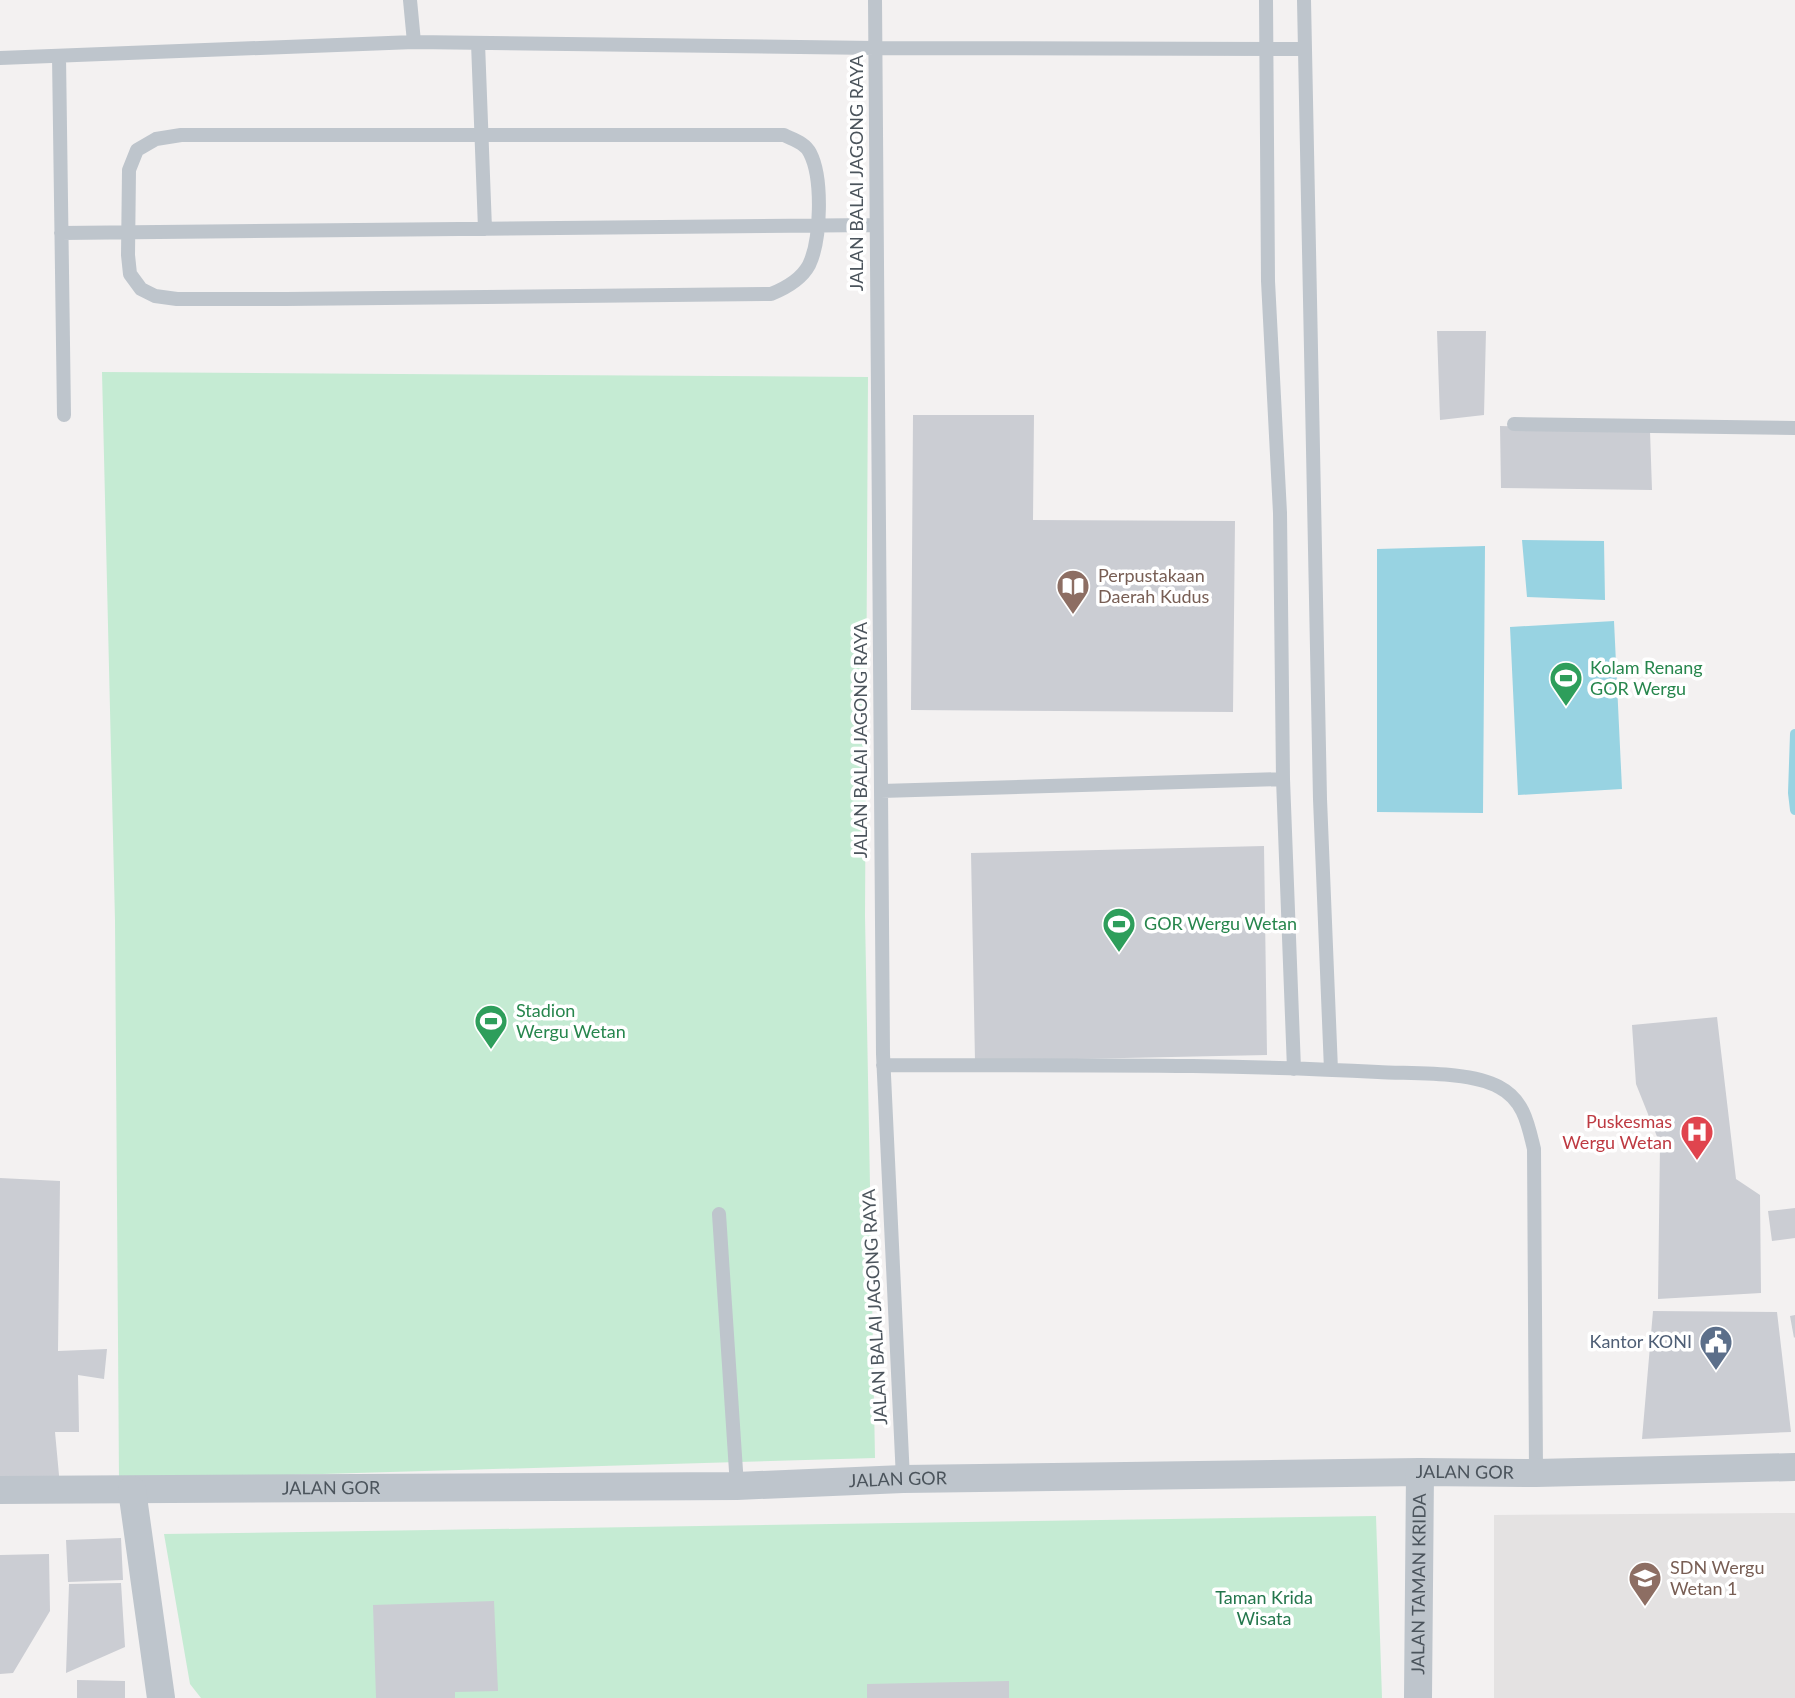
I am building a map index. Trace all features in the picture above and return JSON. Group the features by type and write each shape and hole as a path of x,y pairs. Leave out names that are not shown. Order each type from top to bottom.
{"street":[{"name":"JALAN GOR","path":"0,1490 737,1486 903,1479 1536,1473 1795,1467"},
{"name":"JALAN TAMAN KRIDA","path":"1418,1698 1420,1472"},
{"path":"132,1490 161,1698"}],"lane":[{"path":"410,0 414,42"},
{"name":"JALAN BALAI JAGONG RAYA","path":"875,0 883,1065 903,1479"},
{"path":"1266,0 1268,281 1280,513 1283,779 1294,1069"},
{"path":"1304,0 1320,799 1332,1070"},
{"path":"0,58 414,42 875,48 1304,49"},
{"path":"478,43 485,229"},
{"path":"59,56 64,415"},
{"path":"181,135 784,135 802,143 811,154 817,178 819,226 809,264 801,277 787,288 771,294 177,299 155,296 141,289 130,274 129,170 137,150 156,139 181,135"},
{"path":"61,233 876,225"},
{"path":"1514,424 1795,429"},
{"path":"881,791 1283,779"},
{"path":"883,1065 1332,1070 1474,1078 1500,1087 1520,1102 1534,1149 1536,1473"},
{"path":"719,1214 737,1486"}],"shaded area":[{"name":"SDN Wergu Wetan 1","path":"1795,1513 1795,1698 1494,1698 1494,1515"}],"green space":[{"name":"Stadion Wergu Wetan","path":"102,372 868,377 865,916 875,1458 119,1480 115,921"},
{"name":"Taman Krida Wisata","path":"1376,1516 1382,1698 201,1698 190,1684 164,1534"}],"water":[{"path":"1522,540 1604,541 1605,600 1527,597"},
{"path":"1485,546 1483,813 1377,812 1377,549"},
{"name":"Kolam Renang GOR Wergu","path":"1614,621 1622,789 1518,795 1510,627"}],"building":[{"path":"1437,331 1486,331 1484,415 1440,420"},
{"name":"Perpustakaan Daerah Kudus","path":"913,415 1034,415 1033,520 1235,521 1233,712 911,710"},
{"path":"1500,426 1650,431 1652,490 1501,488"},
{"name":"GOR Wergu Wetan","path":"1264,846 1267,1055 975,1061 971,853"},
{"name":"Puskesmas Wergu Wetan","path":"1717,1017 1736,1179 1760,1195 1761,1293 1658,1299 1660,1144 1636,1084 1632,1025"},
{"path":"0,1178 60,1181 58,1351 107,1349 104,1379 78,1375 79,1432 55,1432 60,1486 0,1486"},
{"path":"1795,1208 1795,1238 1772,1241 1768,1211"},
{"name":"Kantor KONI","path":"1653,1311 1777,1312 1791,1432 1642,1439"},
{"path":"1795,1315 1795,1337 1794,1338 1790,1316"},
{"path":"121,1538 123,1580 68,1582 66,1540"},
{"path":"49,1554 50,1611 13,1673 0,1674 0,1555"},
{"path":"121,1583 125,1647 66,1673 69,1584"},
{"path":"494,1601 498,1691 455,1692 455,1698 376,1698 373,1605"},
{"path":"77,1680 125,1681 125,1698 77,1698"},
{"path":"1009,1681 1009,1698 867,1698 867,1684"}],"waterway":[{"path":"1795,734 1795,810"}],"place":[{"name":"Perpustakaan Daerah Kudus","path":"1073,616"},
{"name":"Kolam Renang GOR Wergu","path":"1566,708"},
{"name":"GOR Wergu Wetan","path":"1119,954"},
{"name":"Stadion Wergu Wetan","path":"491,1051"},
{"name":"Puskesmas Wergu Wetan","path":"1697,1162"},
{"name":"Kantor KONI","path":"1716,1372"},
{"name":"SDN Wergu Wetan 1","path":"1645,1608"}]}
